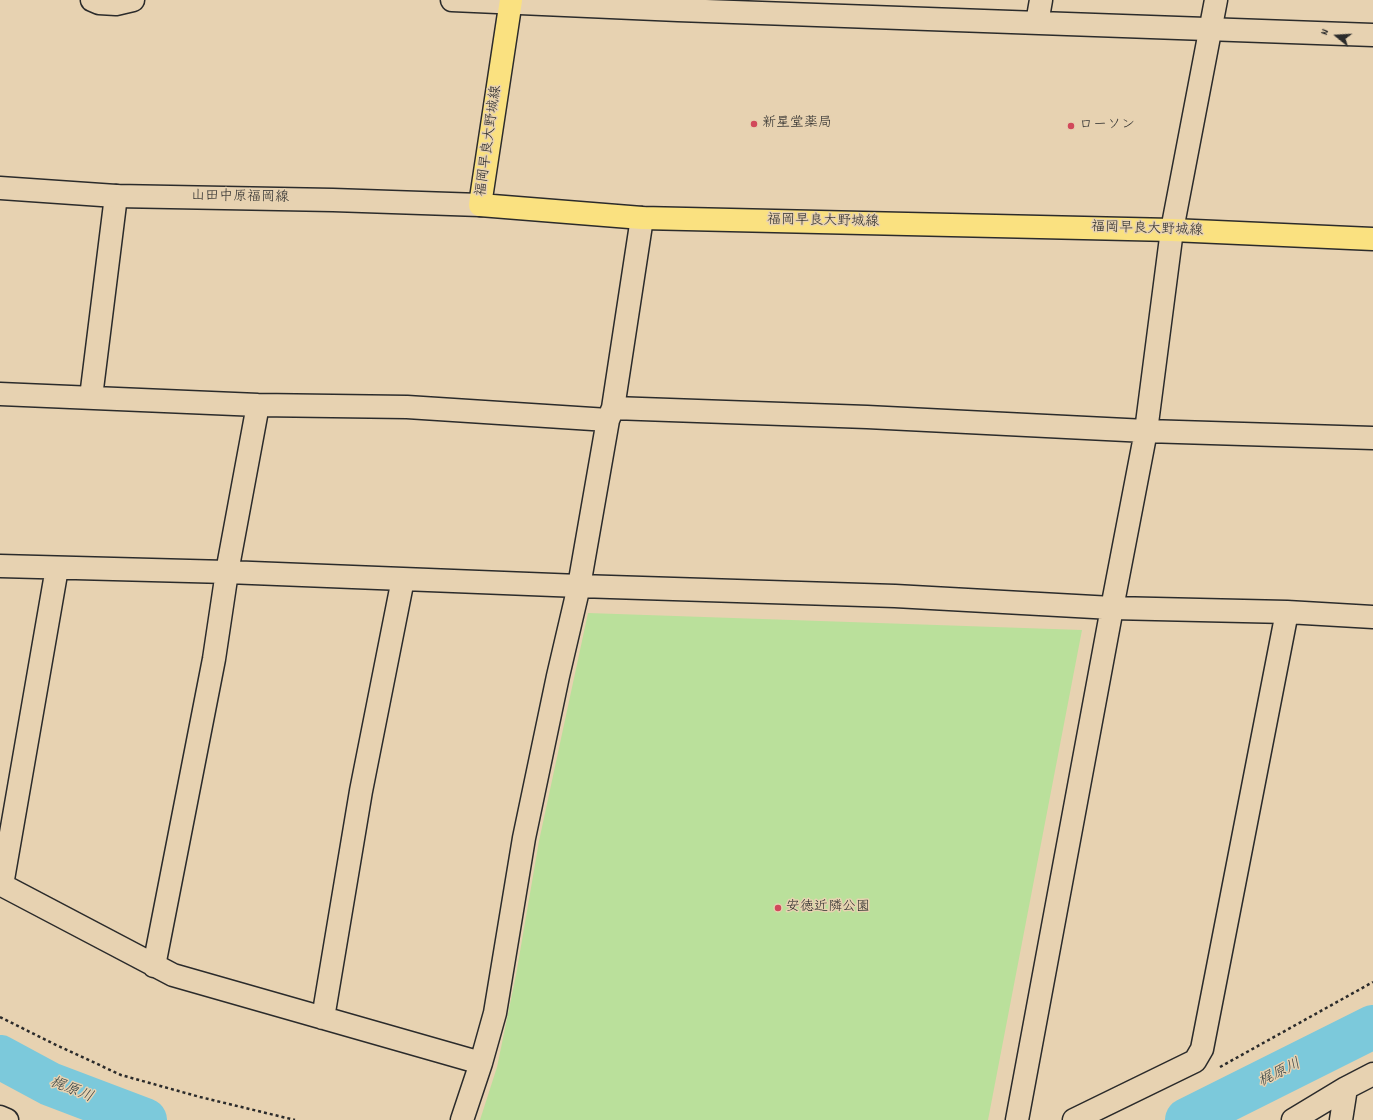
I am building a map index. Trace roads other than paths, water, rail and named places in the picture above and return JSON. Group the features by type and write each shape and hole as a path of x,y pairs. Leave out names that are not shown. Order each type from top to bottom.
{"main road":[{"name":"福岡早良大野城線","path":"510,2 480,206 642,218 1172,230 1373,239"}],"street":[{"path":"92,0 116,4 133,0"},
{"path":"452,0 866,8 1036,23 1373,35"},
{"path":"1036,23 1041,0"},
{"path":"1017,1120 1146,431 1172,230 1216,0"},
{"name":"山田中原福岡線","path":"0,188 116,196 333,200 480,206"},
{"path":"91,397 116,196"},
{"path":"462,1120 481,1063 495,1013 524,838 578,586 610,414 642,218"},
{"path":"0,394 258,405 407,407 610,414 867,417 1146,431 1373,438"},
{"path":"154,966 214,659 227,572 258,405"},
{"path":"0,566 227,572 578,586 894,596 1112,608 1287,612 1373,617"},
{"path":"57,568 1,885 173,975 481,1063"},
{"path":"323,1018 361,791 403,579"},
{"path":"1074,1120 1195,1061 1202,1049 1287,612"},
{"path":"1293,1120 1346,1088 1373,1074"},
{"path":"1341,1120 1346,1088"},
{"path":"0,1117 7,1120"}],"waterway":[{"name":"梶原川","path":"1187,1120 1373,1027"},
{"name":"梶原川","path":"0,1057 50,1084 145,1120"}],"place":[{"name":"新星堂薬局","path":"754,124"},
{"name":"ローソン","path":"1071,126"},
{"name":"安徳近隣公園","path":"778,908"}]}
